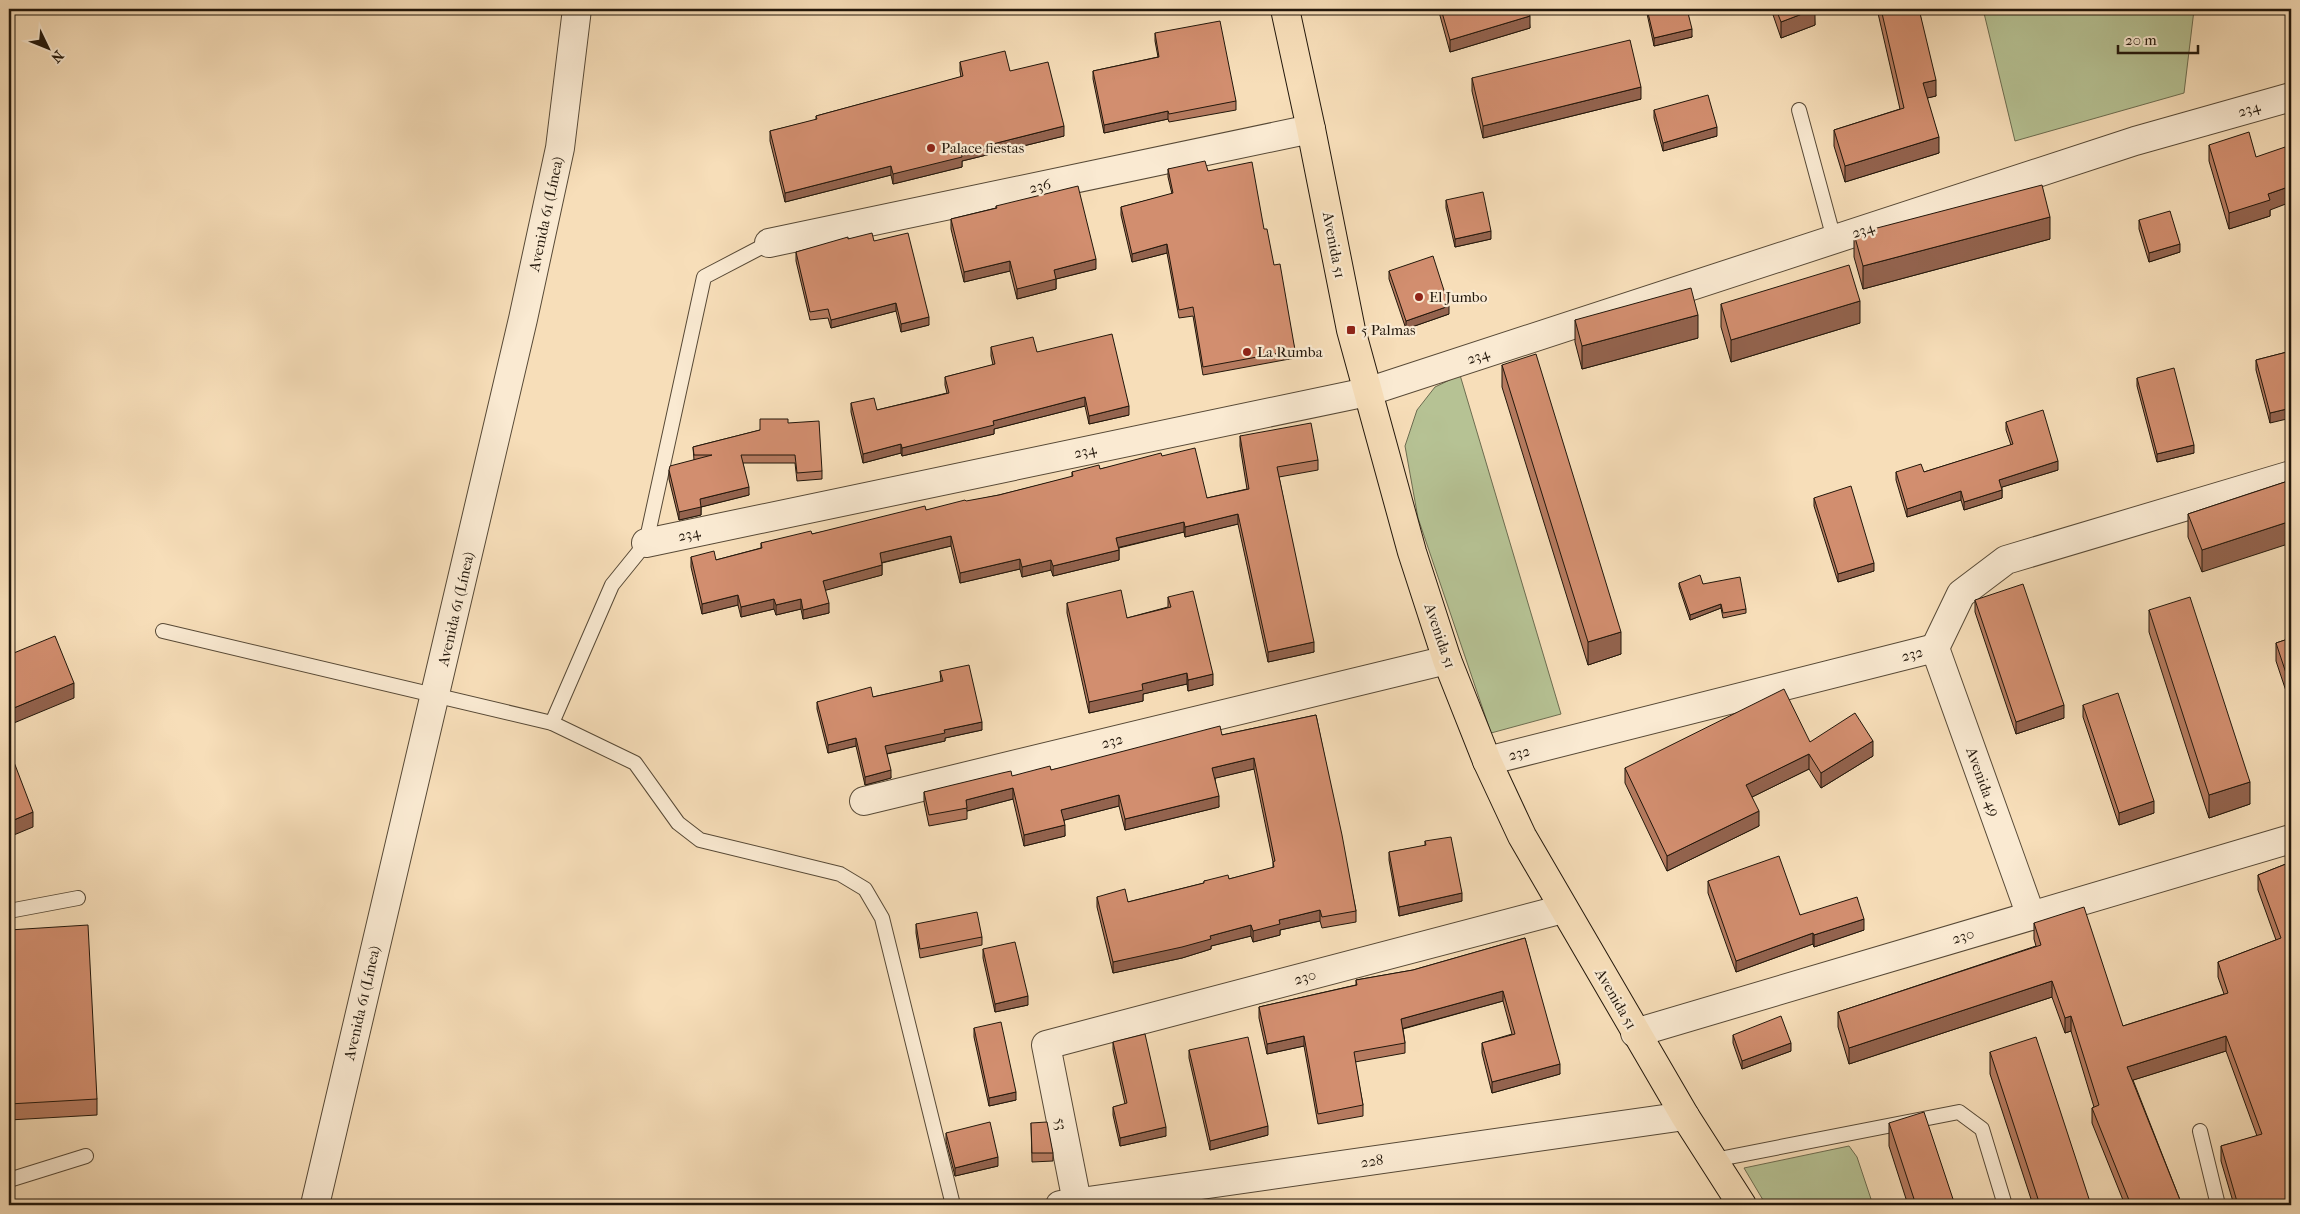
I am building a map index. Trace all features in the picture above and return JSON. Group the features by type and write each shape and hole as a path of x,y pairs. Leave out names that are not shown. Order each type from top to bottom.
{"main road":[{"name":"Avenida 51","path":"1285,9 1351,330 1412,552 1447,660 1487,761 1522,836 1635,1033 1742,1205"}],"street":[{"name":"Avenida 61 (Línea)","path":"314,1205 436,695 523,319 560,148 577,9"},
{"name":"234","path":"646,543 1367,392 2135,141 2291,97"},
{"name":"236","path":"769,243 1311,129"},
{"name":"232","path":"1487,761 1935,648 1961,594 2006,560 2291,475"},
{"name":"Avenida 49","path":"1935,648 2031,916"},
{"name":"232","path":"864,801 1447,660"},
{"name":"230","path":"1635,1033 2291,840"},
{"name":"230","path":"1046,1045 1563,909"},
{"name":"53","path":"1046,1045 1068,1204"},
{"name":"228","path":"1068,1204 1685,1116"}],"lane":[{"path":"1800,110 1834,239"},
{"path":"552,723 612,584 646,543 704,277 769,243"},
{"path":"164,631 552,723 635,763 678,823 700,840 840,874 865,889 882,918 953,1205"},
{"path":"9,911 78,898"},
{"path":"1714,1160 1959,1112 1982,1129 2005,1205"},
{"path":"2200,1131 2218,1205"},
{"path":"9,1180 86,1156"}],"green space":[{"path":"1983,9 2194,10 2184,93 2015,141"},
{"path":"1460,375 1561,714 1491,733 1418,518 1405,446 1417,410 1435,387"},
{"path":"1849,1146 1857,1157 1873,1205 1766,1205 1744,1168"}],"building":[{"path":"1441,9 1528,9 1530,16 1450,40"},
{"path":"1647,9 1687,9 1692,29 1654,38"},
{"path":"1776,9 1815,9 1781,22"},
{"path":"1881,9 1919,9 1936,80 1923,83 1939,137 1845,166 1834,130 1904,108"},
{"path":"1220,21 1236,101 1169,114 1168,111 1104,125 1093,71 1159,57 1155,33"},
{"path":"1630,40 1641,87 1483,126 1472,78"},
{"path":"1005,51 1010,71 1048,62 1064,126 961,152 962,157 893,174 891,166 785,193 770,131 817,119 816,116 963,76 960,62"},
{"path":"1708,95 1717,127 1663,143 1654,110"},
{"path":"2249,132 2256,157 2291,145 2291,186 2268,194 2270,200 2229,213 2209,145"},
{"path":"1205,161 1208,171 1252,162 1264,229 1267,229 1274,265 1280,264 1295,350 1203,367 1193,307 1179,310 1167,244 1132,254 1121,207 1173,193 1168,169"},
{"path":"2042,185 2050,217 1863,266 1854,234"},
{"path":"1078,186 1096,259 1054,270 1056,279 1017,289 1010,261 964,272 951,219"},
{"path":"1483,192 1491,231 1455,239 1446,200"},
{"path":"2170,211 2180,244 2149,253 2139,220"},
{"path":"872,233 874,241 908,233 929,317 901,324 896,303 831,320 828,309 810,312 796,252 848,237 848,239"},
{"name":"El Jumbo","path":"1433,256 1449,306 1406,321 1389,271"},
{"path":"1849,265 1860,301 1731,340 1721,304"},
{"path":"1691,288 1698,315 1582,346 1575,320"},
{"path":"1112,334 1129,406 1089,416 1085,397 993,421 994,425 902,448 901,444 863,454 851,403 874,398 877,410 949,393 945,377 995,364 991,347 1033,337 1037,352"},
{"path":"2291,351 2291,408 2270,413 2256,360"},
{"path":"1536,354 1621,632 1588,642 1502,365"},
{"path":"2174,368 2194,445 2157,454 2137,378"},
{"path":"2043,410 2058,461 1999,480 2002,490 1964,502 1961,491 1907,509 1896,472 1921,464 1924,472 2013,444 2006,422"},
{"path":"760,419 788,419 788,423 819,421 822,471 797,473 795,455 741,455 749,487 700,499 701,507 679,512 669,470 670,466 712,455 694,455 693,447 760,430"},
{"path":"1311,423 1318,460 1277,467 1314,642 1268,652 1238,514 1185,527 1184,522 1116,538 1119,550 1053,566 1051,560 1022,567 1020,559 960,573 951,536 880,553 882,565 823,581 829,603 803,610 801,599 776,605 774,599 741,607 738,595 702,604 691,557 714,551 716,560 762,548 761,543 811,531 812,534 925,506 926,510 965,500 999,495 1073,476 1072,472 1099,465 1100,469 1161,453 1162,456 1195,448 1207,498 1249,489 1240,436"},
{"path":"2291,480 2291,521 2202,550 2188,514"},
{"path":"1851,486 1874,563 1838,574 1814,498"},
{"path":"1700,575 1703,584 1740,577 1746,609 1723,613 1721,604 1690,615 1679,583"},
{"path":"2023,584 2064,705 2016,722 1975,600"},
{"path":"1121,590 1127,618 1171,607 1168,597 1193,591 1213,674 1188,680 1187,673 1142,684 1143,690 1089,702 1067,603"},
{"path":"2190,597 2250,782 2209,795 2149,610"},
{"path":"55,636 74,683 9,710 9,655"},
{"path":"2291,638 2291,688 2276,643"},
{"path":"969,665 982,722 944,730 945,733 885,746 891,770 865,777 856,738 828,745 817,702 871,687 873,697 943,681 940,671"},
{"path":"1784,689 1810,742 1855,713 1873,741 1821,773 1809,754 1746,785 1759,811 1667,856 1625,768"},
{"path":"2118,693 2154,801 2119,813 2083,705"},
{"path":"1316,715 1356,911 1322,917 1320,910 1279,920 1280,924 1253,931 1251,925 1210,936 1211,939 1182,947 1113,962 1097,897 1125,889 1128,902 1228,875 1229,879 1274,867 1273,862 1275,861 1254,758 1212,768 1219,796 1125,819 1119,795 1061,810 1065,825 1024,835 1013,788 966,800 967,808 929,815 924,792 1011,771 1012,776 1050,766 1051,770 1220,726 1222,735"},
{"path":"9,749 33,812 9,822"},
{"path":"1451,837 1462,893 1399,907 1389,852 1426,845 1425,841"},
{"path":"1779,856 1800,915 1857,897 1864,919 1814,935 1813,933 1736,961 1708,881"},
{"path":"2291,862 2291,1205 2238,1205 2221,1146 2262,1134 2226,1036 2127,1067 2182,1205 2131,1205 2092,1108 2099,1105 2071,1016 2065,1018 2052,981 1849,1048 1838,1012 2041,945 2034,923 2084,907 2123,1026 2228,993 2218,962 2281,938 2258,875"},
{"path":"977,912 982,937 920,949 916,924"},
{"path":"88,925 97,1099 9,1104 9,930"},
{"path":"1525,938 1560,1064 1492,1082 1482,1043 1515,1034 1503,991 1401,1019 1405,1043 1354,1052 1363,1105 1318,1114 1304,1036 1267,1044 1259,1007 1357,985 1356,980 1413,970"},
{"path":"1015,942 1028,996 995,1004 983,949"},
{"path":"1781,1016 1791,1043 1742,1061 1733,1035"},
{"path":"1001,1022 1016,1092 989,1098 974,1028"},
{"path":"1145,1034 1166,1127 1120,1138 1113,1107 1127,1103 1113,1042"},
{"path":"1248,1037 1268,1126 1210,1141 1189,1050"},
{"path":"2036,1037 2091,1205 2040,1205 1990,1052"},
{"path":"1924,1112 1955,1205 1916,1205 1889,1123"},
{"path":"990,1122 998,1157 955,1168 946,1133"},
{"path":"1047,1122 1053,1153 1032,1153 1031,1123"}],"place":[{"name":"Palace fiestas","path":"931,148"},
{"name":"El Jumbo","path":"1419,297"},
{"name":"5 Palmas","path":"1351,330"},
{"name":"La Rumba","path":"1247,352"}]}
